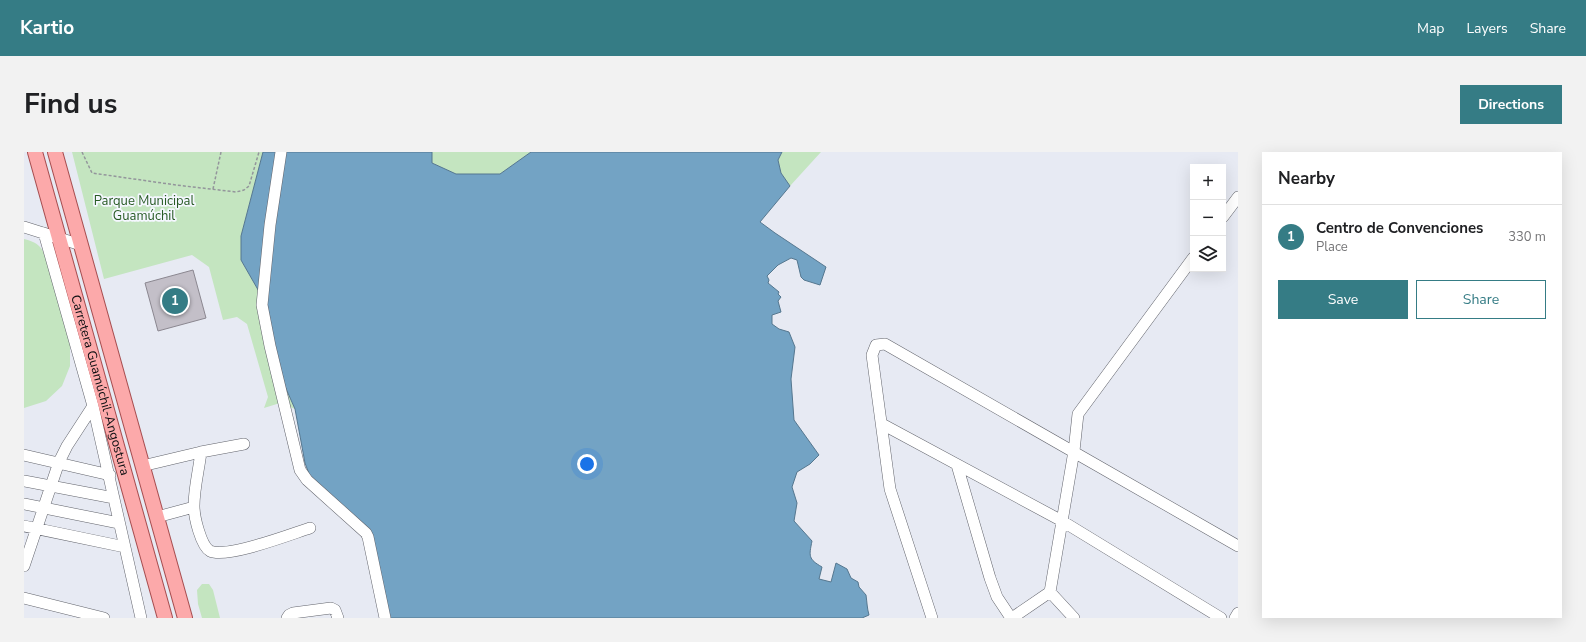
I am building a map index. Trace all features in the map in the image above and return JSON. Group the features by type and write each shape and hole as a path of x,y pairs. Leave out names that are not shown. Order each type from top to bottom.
{"main road":[{"name":"Carretera Guamúchil-Angostura","path":"35,152 165,618"},
{"name":"Carretera Guamúchil-Angostura","path":"55,152 185,618"}],"street":[{"path":"281,152 270,225 262,305 271,354 300,470 307,480 366,533 385,618"},
{"path":"1226,213 1238,197"},
{"path":"24,227 81,245"},
{"path":"44,233 93,406 110,475 119,523 141,618"},
{"path":"957,465 990,578 997,597 1012,618 1050,592 1074,451 1078,414 1190,262"},
{"path":"932,618 890,489 872,355 876,345 885,344 1238,546"},
{"path":"24,566 26,553 59,462 67,446 93,406"},
{"path":"882,424 1062,521 1221,618"},
{"path":"142,466 201,452 244,444"},
{"path":"201,452 194,507 202,543 210,551 233,552 310,528"},
{"path":"24,455 110,475"},
{"path":"24,481 114,498"},
{"path":"24,504 119,523"},
{"path":"157,517 194,507"},
{"path":"24,526 125,547"},
{"path":"1050,592 1074,618"},
{"path":"24,598 104,618"},
{"path":"287,618 293,613 331,608 335,610 338,618"},
{"path":"1235,618 1238,613"}],"path":[{"path":"82,152 92,173 236,192 244,190 250,186 259,152"},
{"path":"213,189 221,152"}],"green space":[{"name":"Parque Municipal Guamúchil","path":"72,152 263,152 241,236 241,260 261,295 280,375 295,409 280,403 264,408 268,397 247,324 237,317 223,320 209,267 192,255 104,279"},
{"path":"432,152 531,152 500,174 456,174 432,163"},
{"path":"782,152 821,152 790,186 781,173 778,160"},
{"path":"24,239 37,244 45,255 70,344 70,366 62,386 46,401 24,408"},
{"path":"202,584 209,584 213,590 220,618 202,618 198,604 197,590"}],"water":[{"path":"263,152 432,152 432,163 456,174 500,174 531,152 782,152 778,160 781,173 790,186 760,222 826,267 820,285 804,280 801,277 797,260 791,258 778,265 767,276 769,280 768,283 779,292 778,294 781,297 778,301 781,312 772,315 772,324 779,329 789,332 795,347 791,379 794,420 819,455 810,464 797,472 792,487 797,503 794,521 812,541 810,550 811,557 814,562 822,567 819,579 831,582 836,563 847,569 851,578 858,582 859,587 866,595 869,615 862,618 389,618 385,593 368,531 311,479 305,463 295,409 280,375 261,295 241,260 241,236"}],"building":[{"path":"193,270 206,318 158,331 145,283"}],"place":[{"name":"Centro de Convenciones","path":"175,301"}]}
